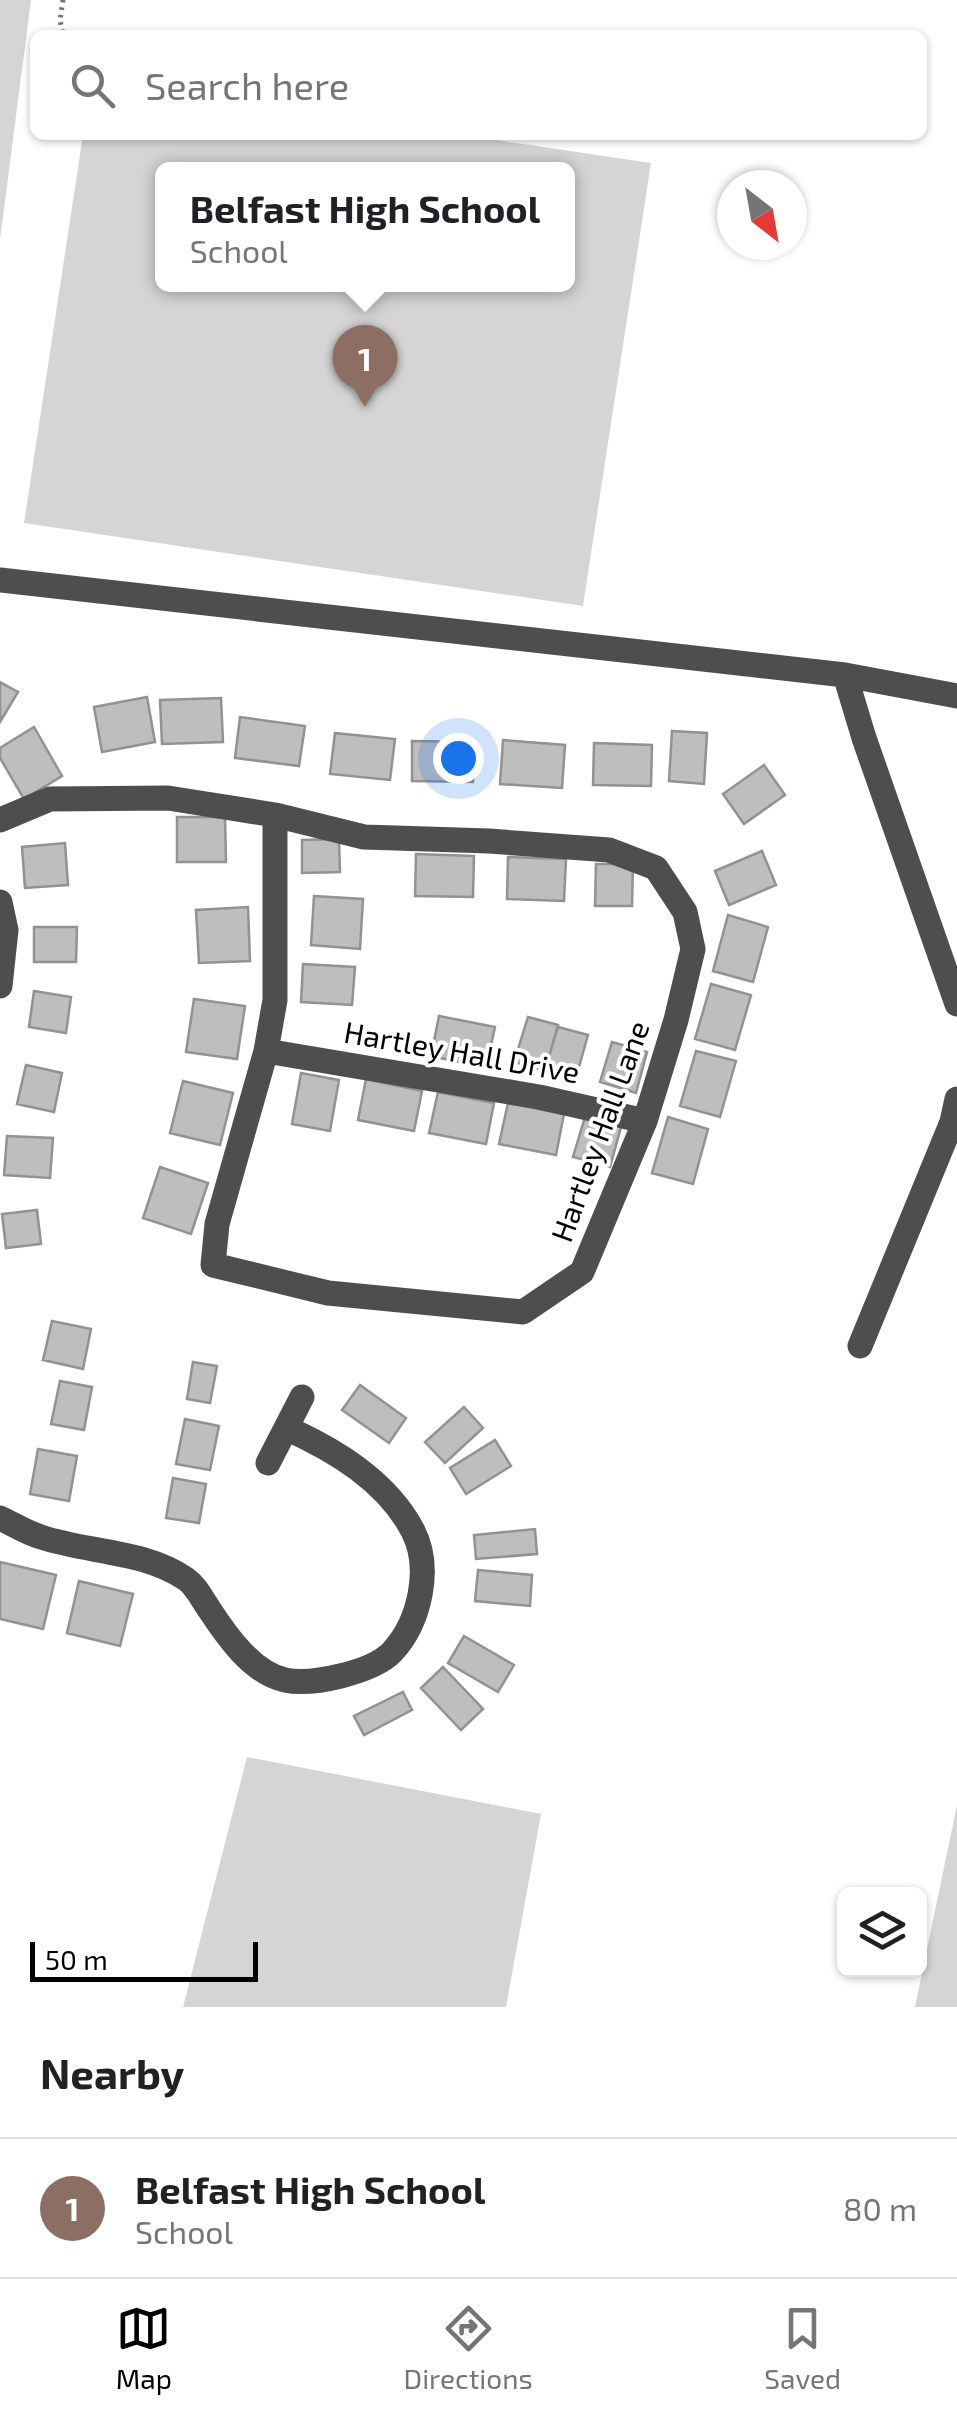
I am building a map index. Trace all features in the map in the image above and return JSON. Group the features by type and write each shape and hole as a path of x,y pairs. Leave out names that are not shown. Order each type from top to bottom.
{"street":[{"path":"0,580 845,675 957,696"},
{"path":"845,675 957,1004"},
{"name":"Hartley Hall Lane","path":"0,820 50,799 168,798 274,814 364,837 490,840 608,850 656,868 684,912 694,949 645,1121 582,1272 523,1312 328,1292 212,1265 217,1224 266,1050 275,1000 274,814"},
{"path":"0,902 6,930 0,986"},
{"name":"Hartley Hall Drive","path":"266,1050 539,1096 645,1121"},
{"path":"860,1346 952,1122 957,1099"},
{"path":"268,1463 302,1397"},
{"path":"0,1518 41,1537 138,1558 190,1582 219,1625 256,1667 285,1680 318,1680 365,1669 392,1652 411,1621 422,1592 422,1564 414,1534 397,1508 365,1474 324,1445 286,1428"}],"path":[{"path":"62,30 63,0"}],"shaded area":[{"path":"0,0 31,0 0,240"},
{"path":"82,140 497,140 651,163 583,606 24,523"},
{"path":"247,1757 541,1814 506,2007 183,2007"},
{"path":"957,1805 957,2007 915,2007 921,1977 927,1977 927,1949"}],"building":[{"path":"0,682 18,692 0,722"},
{"path":"147,697 155,742 102,752 94,707"},
{"path":"221,698 223,742 162,744 160,700"},
{"path":"240,717 305,726 299,766 235,758"},
{"path":"34,727 62,776 24,799 0,758 0,748"},
{"path":"672,731 707,733 704,784 669,781"},
{"path":"335,733 395,739 390,780 330,774"},
{"path":"503,740 565,745 562,788 500,784"},
{"path":"412,741 474,742 473,782 412,781"},
{"path":"594,743 652,745 651,786 593,785"},
{"path":"764,765 785,795 744,824 723,794"},
{"path":"177,817 225,817 226,862 177,862"},
{"path":"339,839 340,872 302,873 302,840"},
{"path":"65,843 68,885 25,888 22,847"},
{"path":"762,851 776,885 729,905 715,871"},
{"path":"416,854 474,856 473,897 415,896"},
{"path":"508,857 566,859 564,901 507,899"},
{"path":"596,864 633,864 632,906 595,906"},
{"path":"314,896 363,899 360,949 311,945"},
{"path":"248,907 250,961 199,963 196,910"},
{"path":"728,915 768,927 753,982 713,971"},
{"path":"34,927 77,927 76,962 34,962"},
{"path":"303,964 355,967 352,1005 301,1002"},
{"path":"711,984 751,995 735,1050 695,1039"},
{"path":"34,991 71,997 66,1033 29,1027"},
{"path":"194,999 245,1006 237,1059 186,1052"},
{"path":"439,1016 495,1027 486,1068 431,1056"},
{"path":"528,1017 558,1025 545,1071 514,1062"},
{"path":"558,1027 588,1035 575,1081 544,1072"},
{"path":"612,1042 647,1052 636,1093 600,1082"},
{"path":"696,1051 736,1061 720,1117 680,1106"},
{"path":"26,1065 62,1073 54,1112 17,1104"},
{"path":"301,1073 339,1080 330,1131 292,1124"},
{"path":"366,1079 422,1091 414,1131 358,1120"},
{"path":"183,1081 233,1093 220,1145 170,1133"},
{"path":"438,1092 494,1103 486,1144 429,1133"},
{"path":"508,1103 564,1114 556,1155 499,1144"},
{"path":"585,1117 621,1127 610,1167 573,1157"},
{"path":"668,1117 708,1129 693,1184 652,1173"},
{"path":"7,1136 53,1138 50,1178 4,1175"},
{"path":"160,1167 208,1183 191,1234 143,1218"},
{"path":"37,1210 41,1244 6,1248 2,1214"},
{"path":"52,1321 91,1329 83,1369 43,1360"},
{"path":"193,1362 217,1366 210,1403 187,1399"},
{"path":"60,1381 92,1387 84,1430 51,1424"},
{"path":"360,1385 406,1418 389,1443 342,1410"},
{"path":"464,1407 483,1428 445,1463 425,1442"},
{"path":"185,1419 219,1426 210,1470 176,1464"},
{"path":"495,1440 511,1466 466,1494 450,1468"},
{"path":"38,1449 77,1456 69,1501 30,1494"},
{"path":"173,1478 206,1484 199,1523 166,1518"},
{"path":"535,1529 537,1554 476,1559 474,1535"},
{"path":"0,1562 56,1575 43,1629 0,1619"},
{"path":"478,1570 532,1575 530,1606 475,1601"},
{"path":"79,1581 133,1594 120,1646 67,1633"},
{"path":"464,1636 514,1665 498,1692 448,1663"},
{"path":"443,1667 483,1709 461,1730 421,1688"},
{"path":"403,1692 412,1710 364,1735 354,1716"}],"place":[{"name":"Belfast High School","path":"365,407"}]}
